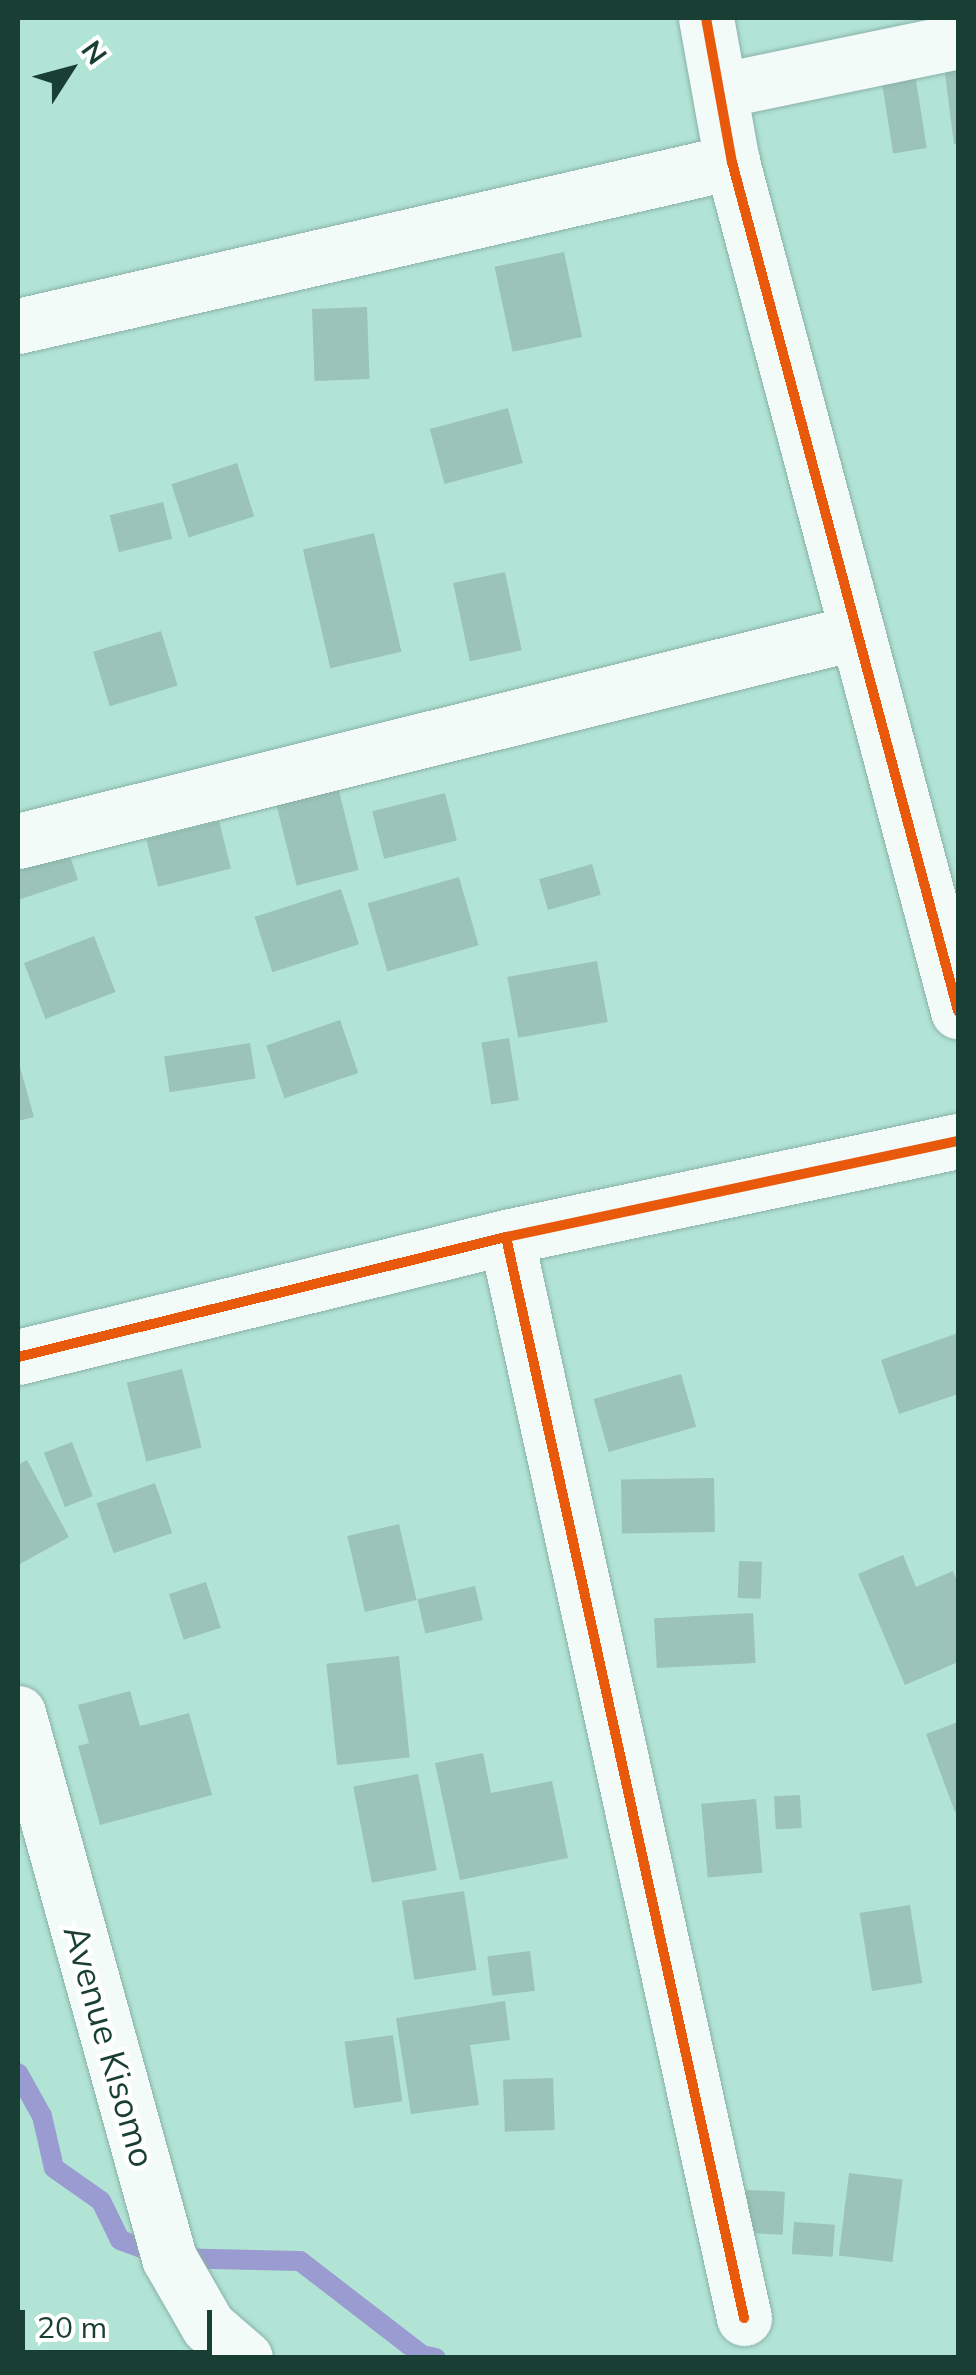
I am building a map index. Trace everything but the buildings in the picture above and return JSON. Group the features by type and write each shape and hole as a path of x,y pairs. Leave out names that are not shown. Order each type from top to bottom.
{"street":[{"path":"706,18 732,162 958,1011"},
{"path":"722,90 958,41"},
{"path":"18,326 732,162"},
{"path":"18,841 857,632"},
{"path":"18,1357 506,1237 958,1141"},
{"path":"506,1237 744,2318"},
{"name":"Avenue Kisomo","path":"18,1713 170,2258 208,2326 244,2358"}],"waterway":[{"path":"18,2073 42,2116 54,2168 101,2201 120,2240 169,2258 300,2261 422,2355 436,2358"}],"cycle path":[{"path":"706,18 732,162 958,1011"},
{"path":"18,1357 506,1237 958,1141"},
{"path":"506,1237 744,2318"}]}
